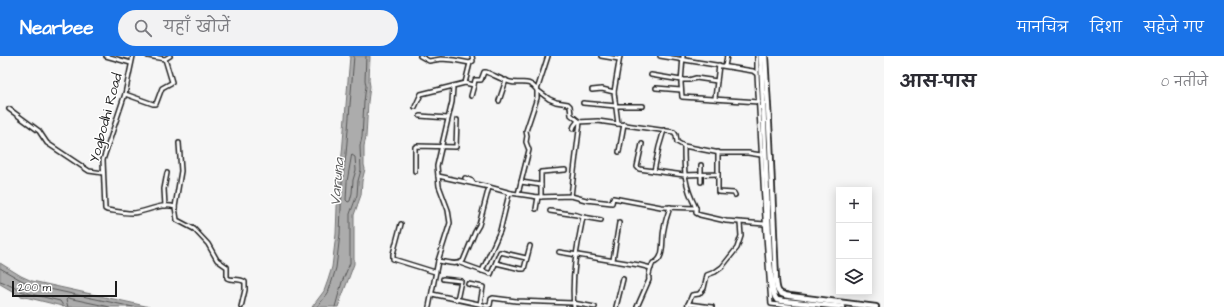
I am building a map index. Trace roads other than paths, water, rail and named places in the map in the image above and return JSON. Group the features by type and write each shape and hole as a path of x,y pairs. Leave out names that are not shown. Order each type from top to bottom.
{"street":[{"path":"106,56 131,64"},
{"name":"Yogbodhi Road","path":"132,56 125,94 103,160 104,206 107,210 131,213 142,212 165,206"},
{"path":"148,56 165,59 170,56"},
{"path":"420,56 429,61 441,59 454,60 470,64"},
{"path":"465,83 470,64 473,61 472,56"},
{"path":"518,194 529,150 526,142 526,131 548,56"},
{"path":"601,56 619,57 614,92 618,124"},
{"path":"660,56 682,58 753,71 757,74"},
{"path":"693,61 694,56"},
{"path":"725,66 728,56"},
{"path":"757,56 765,224 771,304 797,307"},
{"path":"761,56 770,264 774,295 778,300 783,301 842,307"},
{"path":"765,56 776,280 778,291 781,294 790,296 876,307"},
{"path":"682,58 681,90 683,97 759,102"},
{"path":"125,94 156,104 162,88 172,82 165,59"},
{"path":"715,98 719,65"},
{"path":"471,96 475,80 481,80 485,72 512,82 528,84 533,86 549,99 568,104 570,106 571,115 580,122"},
{"path":"651,75 681,80 696,78 717,81"},
{"path":"499,101 506,80"},
{"path":"415,107 421,94 465,83 474,86"},
{"path":"430,307 438,261 450,223 448,210 439,186 437,166 452,102 453,87"},
{"path":"656,88 681,90"},
{"path":"592,90 607,89 614,92"},
{"path":"583,103 616,106 643,106"},
{"path":"9,109 39,131 47,143 89,170 103,173"},
{"path":"420,116 448,118"},
{"path":"414,170 415,147 441,146 454,148 456,146 457,120"},
{"path":"573,129 575,124 580,122 598,121 624,124 675,133 676,142 684,146 729,154 748,153 762,155"},
{"path":"571,196 580,122"},
{"path":"619,152 624,124"},
{"path":"654,171 664,130"},
{"path":"179,143 181,171 175,207 177,220 194,229 208,244 217,260 226,267 227,278 242,280 245,282 245,290 241,307"},
{"path":"642,144 637,165 641,170 684,175 718,174"},
{"path":"684,146 684,175 697,214 740,223 765,224"},
{"path":"718,152 718,192 734,192 735,195"},
{"path":"701,165 702,182"},
{"path":"536,209 541,185 541,172 565,170"},
{"path":"167,173 164,189 165,206 175,207"},
{"path":"438,176 511,193 539,197 571,196 586,200 612,202 613,198 660,207 696,208"},
{"path":"465,178 472,181 472,184"},
{"path":"521,182 541,185"},
{"path":"460,263 463,261 479,225 489,187"},
{"path":"482,271 500,231 509,194 511,193"},
{"path":"637,307 649,280 648,277 653,263 660,259 663,230 670,207"},
{"path":"550,211 601,220"},
{"path":"573,305 574,265 583,217"},
{"path":"613,260 619,223"},
{"path":"712,307 688,306 692,295 699,294 704,288 707,276 716,272 722,267 737,248 741,236 740,223"},
{"path":"401,224 393,259 436,272"},
{"path":"496,262 522,269 524,268 530,246"},
{"path":"438,261 455,264 460,263 492,274 500,252 526,258"},
{"path":"559,252 613,260 651,268"},
{"path":"443,279 460,281 458,300"},
{"path":"616,307 623,279"},
{"path":"468,284 484,287 480,304"},
{"path":"432,294 489,306 491,299 493,298 595,307"},
{"path":"539,307 540,302"}],"water":[{"path":"350,56 370,56 370,86 364,146 365,169 361,195 354,215 354,264 338,307 312,307 324,291 332,267 336,234 338,181 342,154"},
{"path":"0,263 32,281 150,307 66,307 21,296 0,284"}],"water label":[{"name":"Varuna","path":"337,182"}]}
